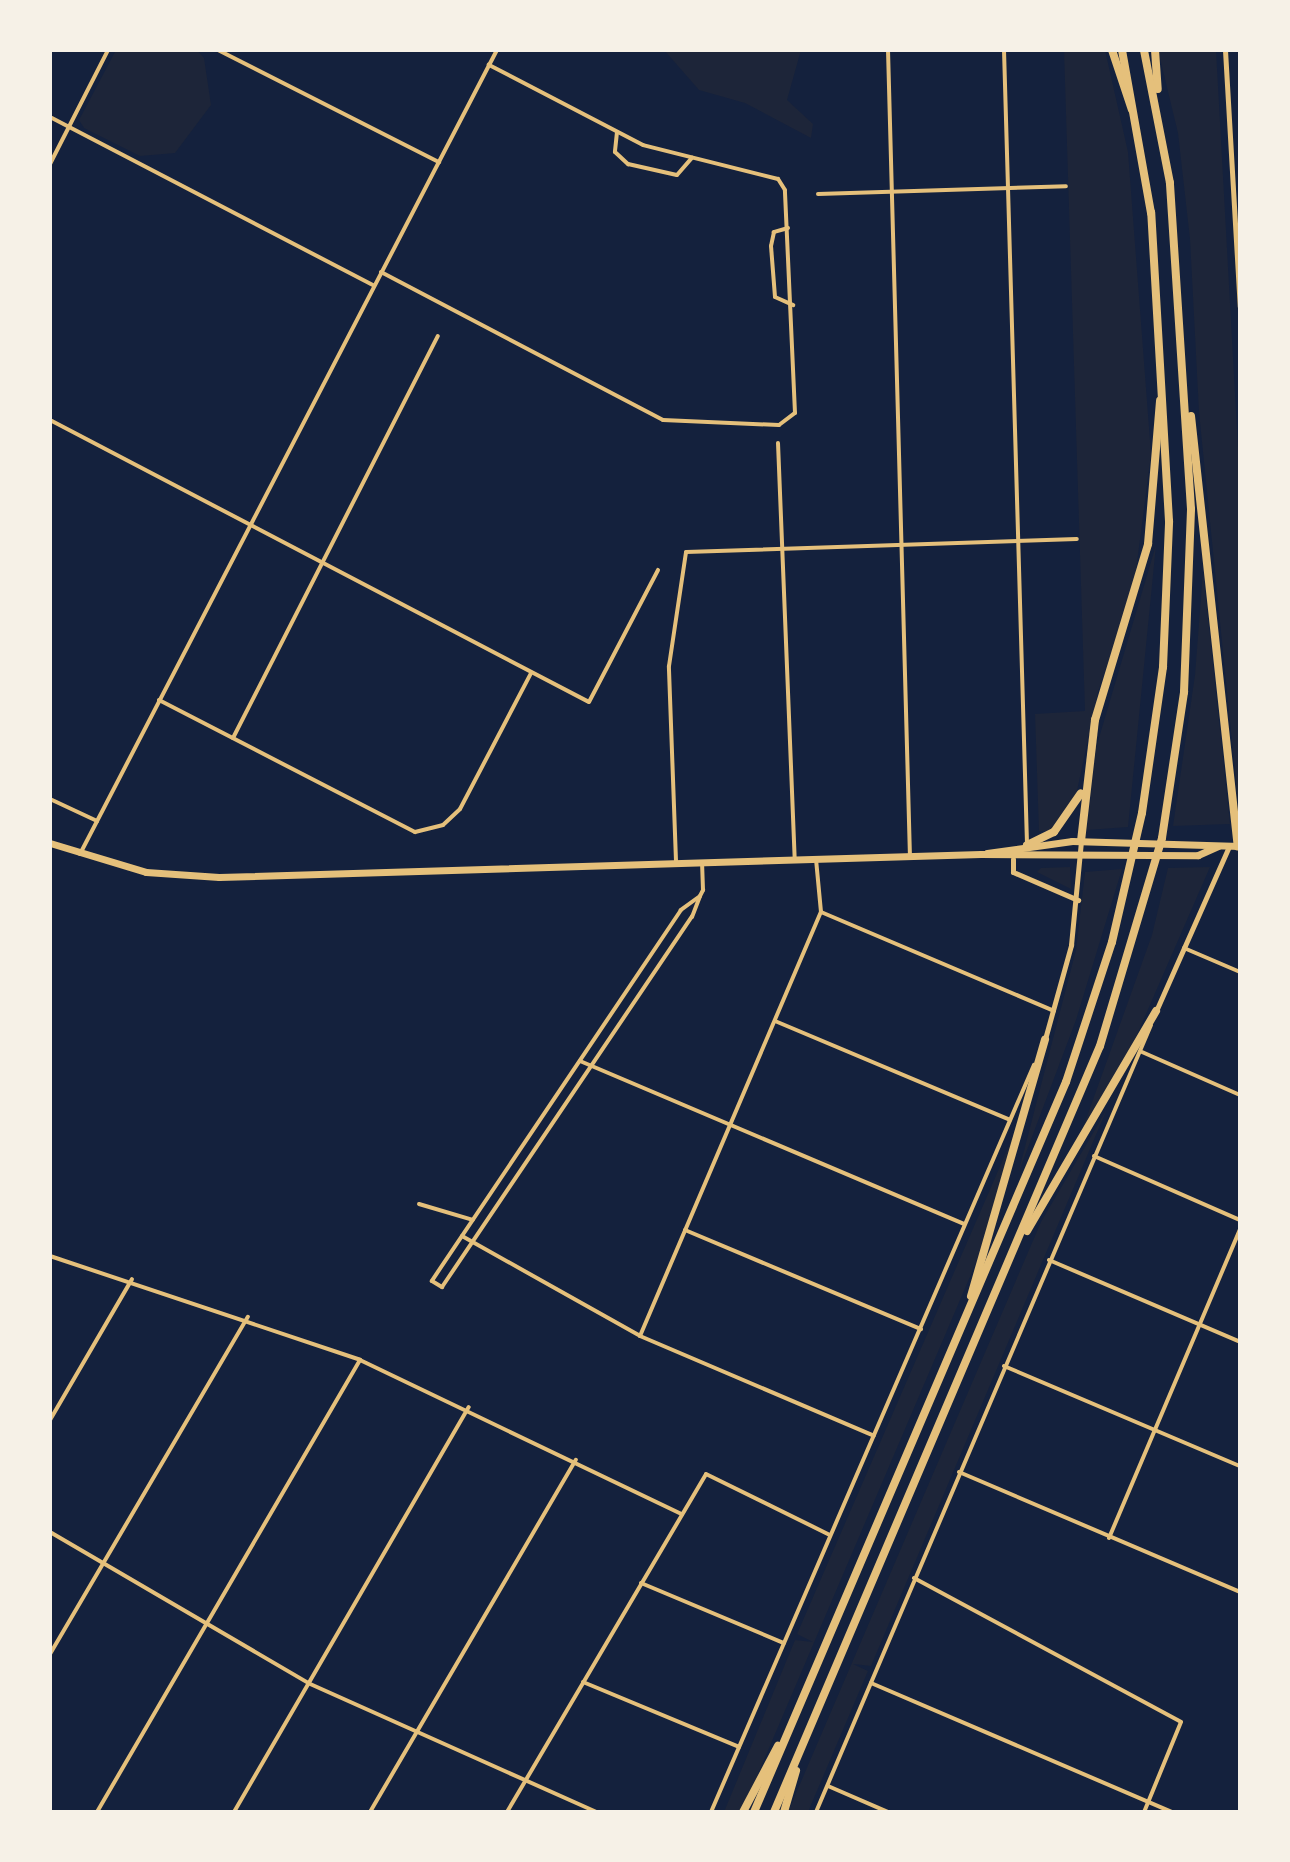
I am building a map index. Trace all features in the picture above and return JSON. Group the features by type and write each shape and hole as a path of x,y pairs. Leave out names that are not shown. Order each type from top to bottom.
{"highway":[{"path":"1112,50 1139,126"},
{"path":"754,1812 1087,1025 1138,835 1166,637 1162,375 1139,126 1122,50"},
{"path":"1144,50 1158,110"},
{"path":"774,1812 1113,1011 1164,825 1190,607 1184,384 1155,50"},
{"path":"1081,841 1083,789 1095,720 1148,544 1162,375"},
{"path":"1184,384 1199,457 1235,846"},
{"path":"1027,845 1058,828 1083,789"},
{"path":"1015,1248 1156,1011"},
{"path":"963,1324 1045,1039"},
{"path":"743,1812 795,1718"},
{"path":"784,1812 807,1733"}],"main road":[{"path":"50,843 146,872 219,877 981,854 1027,845 1081,841 1197,839 1218,846 1235,846"},
{"path":"981,854 1013,859 1198,855 1218,846"}],"street":[{"path":"50,164 108,50"},
{"path":"218,50 439,162"},
{"path":"80,854 497,50"},
{"path":"888,50 889,192 910,856"},
{"path":"1004,50 1027,845"},
{"path":"1225,50 1240,307"},
{"path":"381,272 663,420 779,425 799,402 788,228 778,179 692,157 617,132 489,65"},
{"path":"50,117 374,286"},
{"path":"617,132 615,152 628,164 677,175 692,157"},
{"path":"1232,181 1240,181"},
{"path":"818,194 1066,186"},
{"path":"788,228 774,232 771,246 775,297 793,305"},
{"path":"233,738 438,336"},
{"path":"50,420 589,702 658,570"},
{"path":"778,443 795,860"},
{"path":"676,864 669,666 686,552 1077,539"},
{"path":"159,700 415,832 443,825 460,809 531,673"},
{"path":"50,799 97,821"},
{"path":"711,1812 1045,1039 1078,901 1081,841"},
{"path":"816,1812 1049,1260 1142,1052 1156,1011 1235,846"},
{"path":"640,1336 821,912 816,859"},
{"path":"1013,859 1013,872 1078,901"},
{"path":"700,896 681,910 432,1281 442,1287 591,1066 700,896 702,863"},
{"path":"821,912 1054,1011"},
{"path":"1184,948 1240,972"},
{"path":"775,1021 1010,1120"},
{"path":"1142,1052 1240,1095"},
{"path":"580,1061 965,1225"},
{"path":"1094,1156 1240,1220"},
{"path":"419,1204 473,1220"},
{"path":"685,1230 921,1329"},
{"path":"1109,1538 1240,1230"},
{"path":"462,1236 640,1336 874,1436"},
{"path":"50,1256 248,1317 360,1360 469,1407 682,1514"},
{"path":"1049,1260 1240,1342"},
{"path":"50,1420 132,1279"},
{"path":"50,1654 248,1317"},
{"path":"97,1812 360,1360"},
{"path":"1004,1366 1240,1466"},
{"path":"234,1812 469,1407"},
{"path":"370,1812 576,1460"},
{"path":"959,1472 1240,1592"},
{"path":"507,1812 706,1474 830,1535"},
{"path":"50,1532 308,1683 415,1735 596,1812"},
{"path":"914,1578 1181,1722 1144,1812"},
{"path":"641,1583 784,1643"},
{"path":"583,1682 739,1747"},
{"path":"871,1683 1172,1812"},
{"path":"828,1786 888,1812"}],"shaded area":[{"path":"116,50 197,50 204,58 211,105 175,153 140,156 84,128 79,120"},
{"path":"664,50 801,50 787,100 813,124 811,138 745,103 699,90"},
{"path":"1064,50 1105,50 1128,152 1151,454 1134,586 1098,692 1077,791 1066,815 1051,831 1039,831 1035,714 1085,711"},
{"path":"1158,50 1216,50 1240,484 1240,821 1199,412 1190,239 1178,133"},
{"path":"1156,545 1128,827 1087,830 1096,748"},
{"path":"1203,571 1230,824 1173,826 1195,675"},
{"path":"1070,867 1071,889 1037,872 1041,868"},
{"path":"1210,867 1129,1053 1075,1150 1152,935 1168,868"},
{"path":"1122,869 1076,1020 1018,1174 1076,950 1085,872"},
{"path":"1107,1109 871,1666 853,1664 868,1671 808,1812 788,1812 1041,1222"},
{"path":"1021,1118 989,1232 752,1788 741,1812 724,1812 795,1640 813,1642 797,1634"}]}
